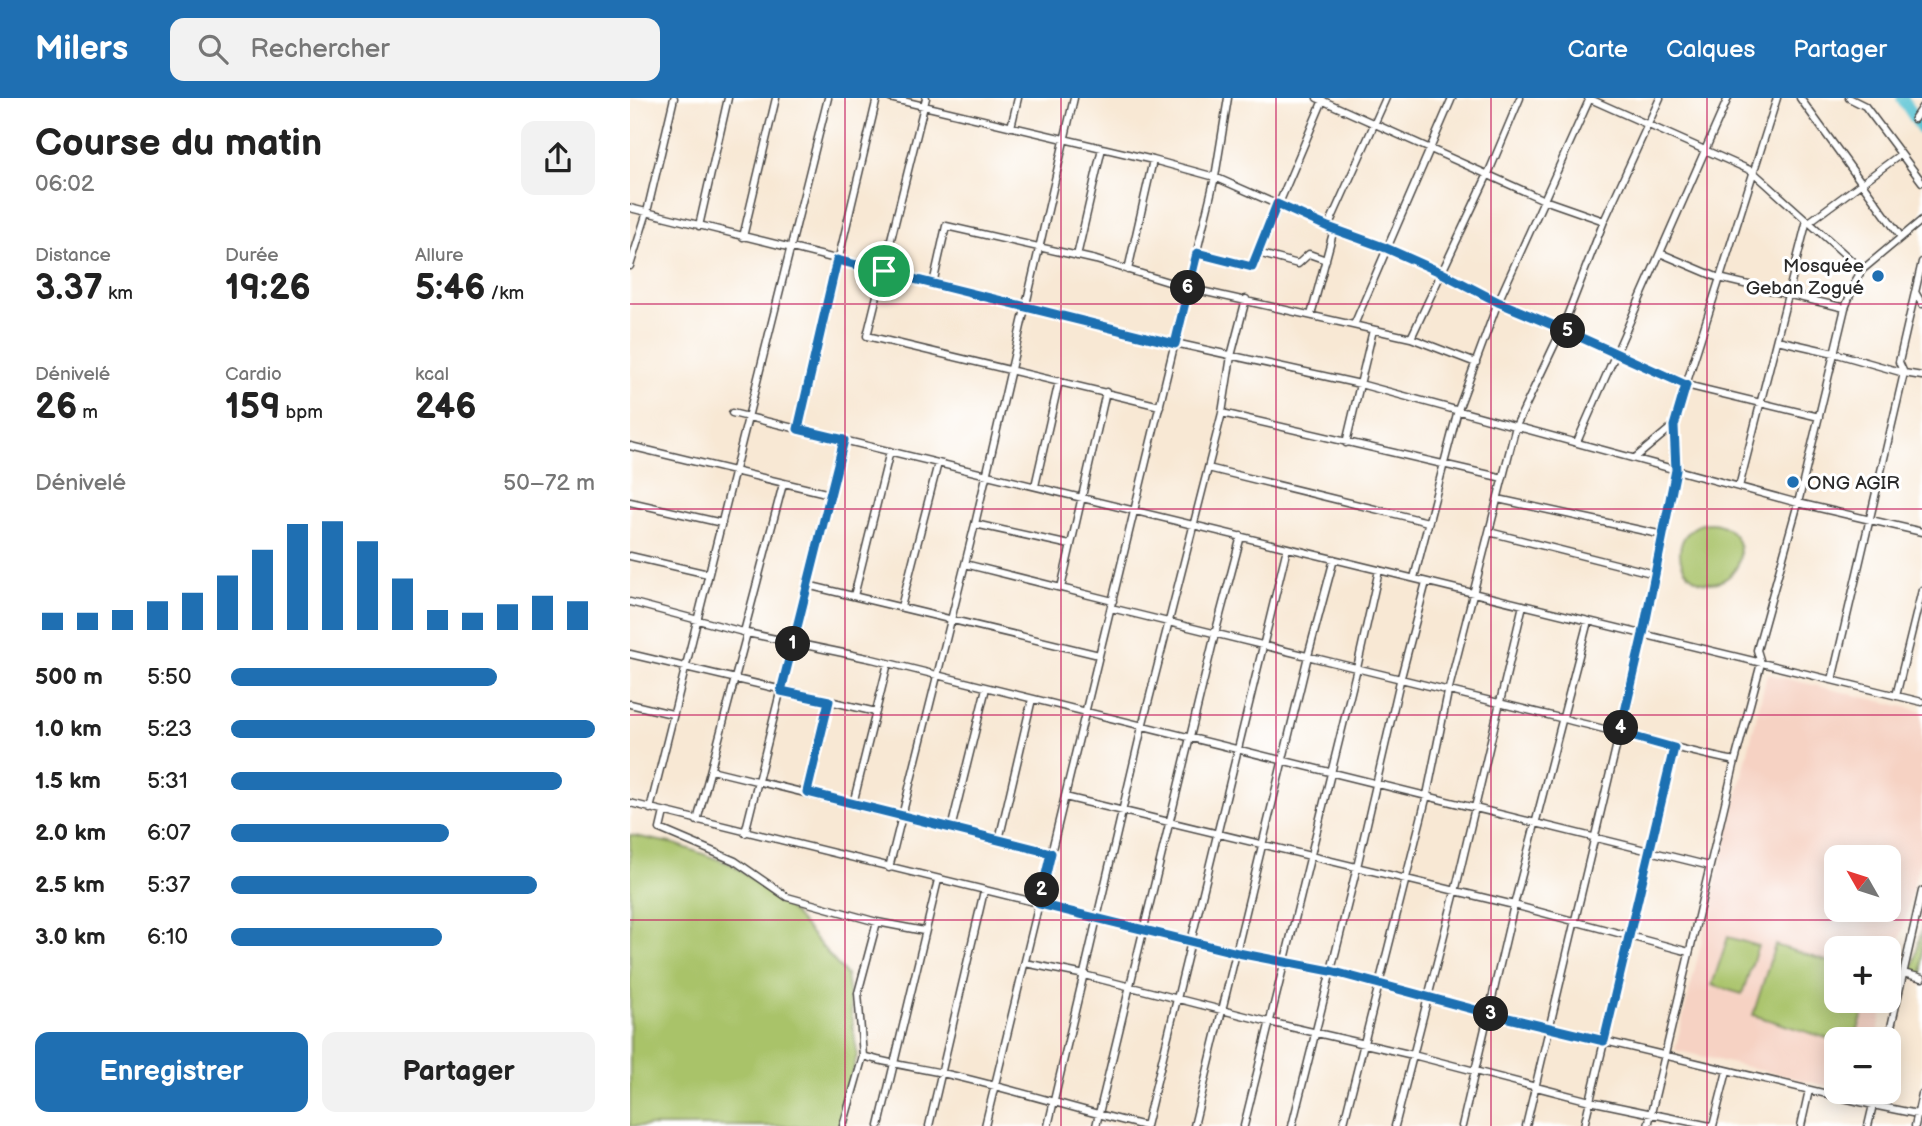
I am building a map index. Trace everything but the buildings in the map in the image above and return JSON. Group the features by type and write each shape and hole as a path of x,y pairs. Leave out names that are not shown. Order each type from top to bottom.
{"street":[{"path":"630,266 647,212 674,98"},
{"path":"699,226 728,98"},
{"path":"743,237 776,98"},
{"path":"650,809 828,98"},
{"path":"798,429 877,98"},
{"path":"890,98 1215,177 1331,228 1386,248 1498,302 1686,385 1819,417"},
{"path":"926,98 867,337 1160,405"},
{"path":"1011,127 1018,98"},
{"path":"889,868 904,817 987,475 1074,98"},
{"path":"985,1126 1215,177 1228,98"},
{"path":"1311,315 1326,260 1331,228 1387,98"},
{"path":"1354,325 1452,98"},
{"path":"1410,338 1488,174 1520,98"},
{"path":"1413,578 1458,410 1498,302 1589,98 1752,171 1862,270"},
{"path":"1343,1126 1427,795 1448,692 1516,426 1562,329 1604,221 1660,98"},
{"path":"1577,442 1728,98"},
{"path":"1526,1126 1643,634 1676,470 1674,426 1777,98"},
{"path":"1800,98 1901,237"},
{"path":"1849,98 1865,106 1922,182"},
{"path":"1197,253 1252,267 1321,99 1544,200 1604,221"},
{"path":"1914,119 1922,107"},
{"path":"1077,257 1102,148"},
{"path":"1739,487 1808,221 1901,154"},
{"path":"1128,270 1153,160"},
{"path":"630,208 1175,344 1360,384 1798,503 1922,532"},
{"path":"1648,1126 1761,663 1757,650 1798,503 1845,308 1862,270 1922,220"},
{"path":"933,284 946,226 1128,270 1188,288 1410,338 1476,363"},
{"path":"1258,253 1298,264 1309,254 1326,260"},
{"path":"1660,253 1719,278 1845,308"},
{"path":"1832,680 1904,373 1899,362 1922,262"},
{"path":"1915,292 1922,304"},
{"path":"1048,1126 1142,727 1222,413 1231,356 1246,299"},
{"path":"1346,443 1373,330"},
{"path":"1777,340 1922,376"},
{"path":"1035,486 1059,381"},
{"path":"1061,588 1106,392"},
{"path":"732,413 1922,702"},
{"path":"1222,413 1503,478"},
{"path":"1635,458 1674,426"},
{"path":"745,833 844,440"},
{"path":"630,446 830,494"},
{"path":"854,596 890,451"},
{"path":"901,607 938,463"},
{"path":"1208,468 1428,522"},
{"path":"697,821 783,484"},
{"path":"1498,499 1663,536"},
{"path":"630,502 722,523"},
{"path":"975,524 1070,545"},
{"path":"1489,532 1655,575"},
{"path":"1096,1126 1241,536"},
{"path":"863,1056 892,1065 941,1073 1146,1126 1287,548"},
{"path":"630,556 708,574"},
{"path":"1195,1126 1282,762 1334,559"},
{"path":"965,564 1061,588 1215,634 1735,761"},
{"path":"1244,1126 1379,570"},
{"path":"1292,1126 1426,582"},
{"path":"807,585 1099,655"},
{"path":"1896,696 1922,590"},
{"path":"630,602 746,633 888,663 1710,866"},
{"path":"1395,1126 1455,892 1523,605"},
{"path":"1462,1126 1534,823 1588,621"},
{"path":"630,654 876,712"},
{"path":"853,804 888,663"},
{"path":"951,829 986,688"},
{"path":"999,840 1031,699"},
{"path":"807,792 829,701"},
{"path":"630,704 672,715"},
{"path":"1584,1126 1674,748"},
{"path":"710,770 1051,853"},
{"path":"1065,797 1514,905 1689,952"},
{"path":"630,803 1238,953 1331,971 1549,1029 1920,1115"},
{"path":"664,812 660,829 735,860 787,897 877,922 924,931"},
{"path":"879,1126 938,880"},
{"path":"929,1126 984,891"},
{"path":"1891,1027 1922,891"},
{"path":"844,1126 863,1056 858,993 877,922"},
{"path":"1025,963 1536,1085 1590,1101 1711,1126 1727,1071"},
{"path":"1903,972 1922,978"},
{"path":"1801,1126 1809,1090"},
{"path":"1915,1126 1920,1115 1922,1094"},
{"path":"1868,1126 1873,1105"}],"shaded area":[{"path":"1767,674 1922,711 1922,851 1901,936 1824,936 1824,1013 1882,1013 1879,1027 1824,1027 1824,1085 1675,1050"}],"green space":[{"path":"1704,523 1716,523 1735,536 1740,553 1738,565 1727,578 1716,583 1704,583 1685,570 1680,559 1680,547 1693,528"},
{"path":"630,835 675,844 731,864 795,915 846,975 857,1055 839,1126 630,1126"},
{"path":"1922,926 1922,977 1912,974"},
{"path":"1728,937 1758,946 1742,994 1712,985"},
{"path":"1775,945 1824,960 1824,1013 1863,1013 1859,1027 1824,1027 1824,1037 1753,1015"}],"waterway":[{"path":"1902,98 1922,129"}],"place":[{"name":"Mosquée Geban Zogué","path":"1878,276"},
{"name":"ONG AGIR","path":"1793,482"}],"route":[{"path":"1277,204 1328,227 1386,248 1498,302 1686,385 1674,426 1676,470 1620,733 1674,748 1604,1041 1331,971 1238,953 1039,904 1051,853 807,792 829,701 781,691 844,440 798,429 837,260 884,271 1175,344 1197,253 1252,267 1277,204"}]}
